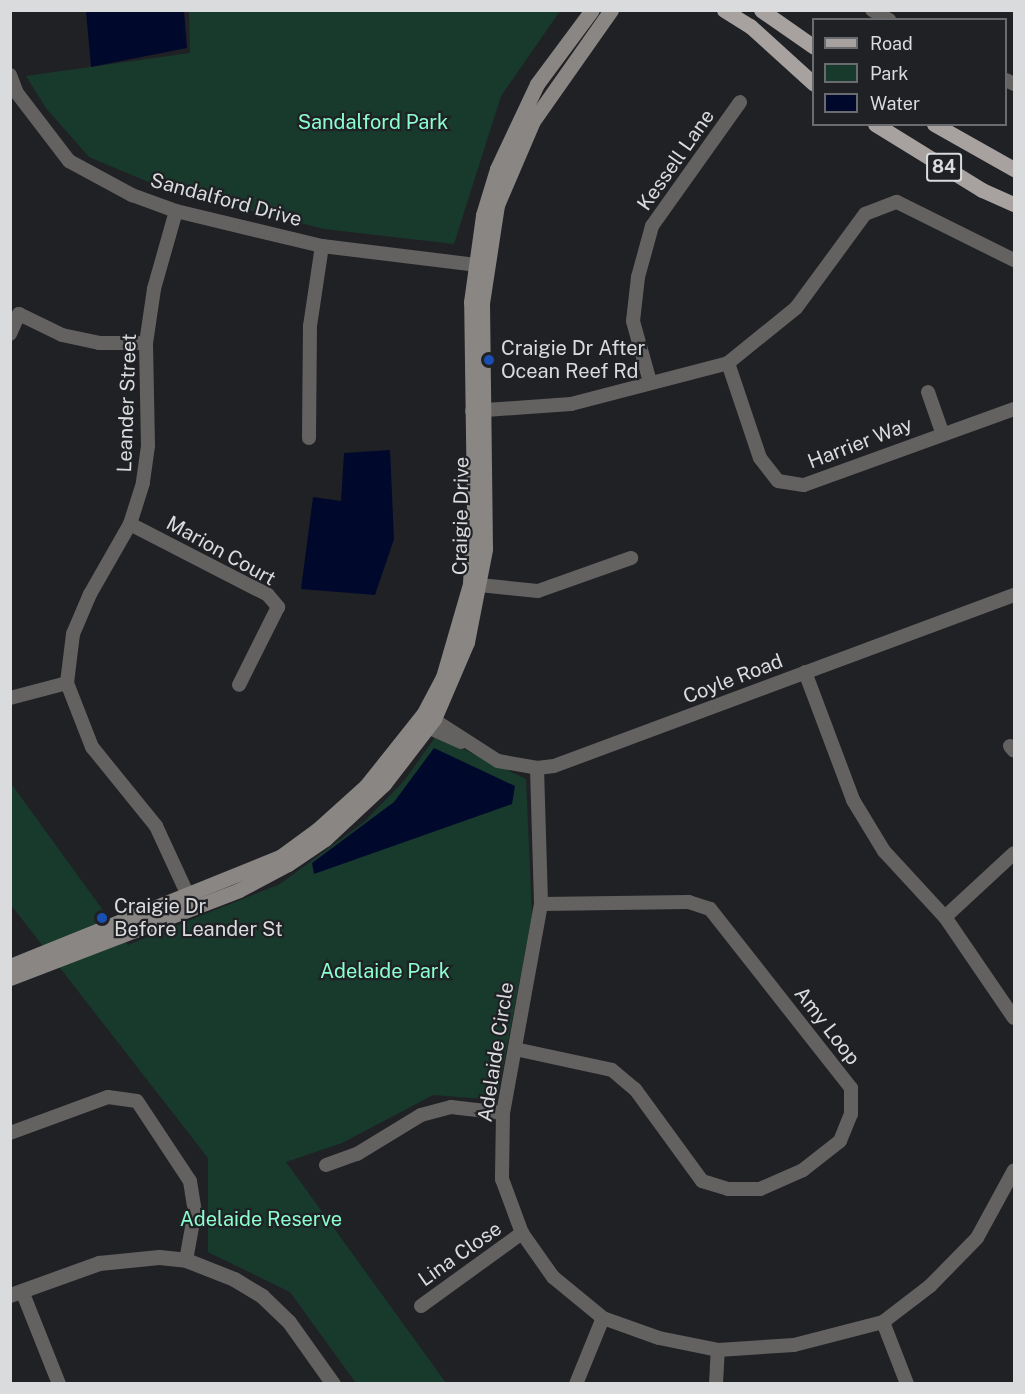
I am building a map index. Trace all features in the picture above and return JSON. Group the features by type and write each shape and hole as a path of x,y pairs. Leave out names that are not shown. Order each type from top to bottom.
{"main road":[{"name":"Craigie Drive","path":"10,978 190,901 256,869 298,845 366,786 426,721 475,585 474,506 480,265 490,189 506,148 537,84 592,10"},
{"name":"Craigie Drive","path":"480,265 498,205 521,143 577,53 611,10"},
{"path":"724,10 750,26 812,83"},
{"path":"761,10 812,46"},
{"name":"84","path":"878,126 982,190 1014,204"},
{"name":"84","path":"938,126 1014,169"},
{"name":"Craigie Drive","path":"10,966 190,901"}],"street":[{"name":"Sandalford Drive","path":"10,75 14,94 69,161 104,183 176,211 322,246 480,265"},
{"name":"Kessell Lane","path":"650,382 633,321 638,277 652,226 740,102"},
{"path":"476,411 571,404 729,363 796,308 865,213 897,202 1014,260"},
{"name":"Leander Street","path":"176,211 154,289 146,343 148,446 143,483 130,524 90,594 73,634 67,683 92,747 156,826 190,901"},
{"path":"309,438 310,326 322,246"},
{"path":"10,334 15,312 62,335 99,343 146,343"},
{"name":"Harrier Way","path":"729,363 760,459 778,481 804,485 942,432 1014,409"},
{"name":"Harrier Way","path":"928,392 942,432"},
{"name":"Marion Court","path":"130,524 268,595 278,607 238,685"},
{"path":"475,585 538,591 631,558"},
{"name":"Coyle Road","path":"426,721 498,760 537,768 590,754 1014,596"},
{"path":"805,672 853,800 885,851 945,917 1014,1018"},
{"path":"10,698 67,683"},
{"name":"Adelaide Circle","path":"537,768 541,904 503,1113 502,1179 522,1233 553,1276 603,1318 659,1338 718,1350 794,1345 883,1322 930,1286 977,1238 1014,1170"},
{"path":"945,917 1014,853"},
{"name":"Amy Loop","path":"515,1049 612,1070 635,1089 702,1181 728,1189 760,1189 803,1170 840,1141 851,1114 851,1088 711,909 689,902 541,904"},
{"path":"10,1132 108,1097 136,1101 190,1181 195,1211 186,1260"},
{"path":"326,1165 357,1154 421,1114 451,1107 503,1113"},
{"name":"Lina Close","path":"421,1305 522,1233"},
{"path":"58,1383 16,1293 99,1263 159,1257 186,1260 234,1279 262,1296 289,1322 333,1383"},
{"path":"576,1383 603,1318"},
{"path":"883,1322 907,1383"},
{"path":"716,1383 718,1350"}],"green space":[{"name":"Sandalford Park","path":"189,10 560,11 501,96 454,244 324,229 165,189 89,157 46,108 26,76 190,53"},
{"name":"Adelaide Park","path":"436,736 526,779 532,915 497,1100 433,1095 342,1143 286,1162 446,1383 356,1383 290,1292 208,1252 208,1158 11,905 10,782 128,945 280,884 364,822 404,781"}],"water":[{"path":"86,11 184,11 187,48 91,67"},
{"path":"390,450 394,539 375,595 301,589 313,497 341,501 344,453"},
{"path":"434,748 515,786 512,804 314,874 312,863 394,802"}],"place":[{"name":"Craigie Dr After Ocean Reef Rd","path":"489,360"},
{"name":"Craigie Dr Before Leander St","path":"102,918"}],"park label":[{"name":"Adelaide Reserve","path":"261,1219"}]}
